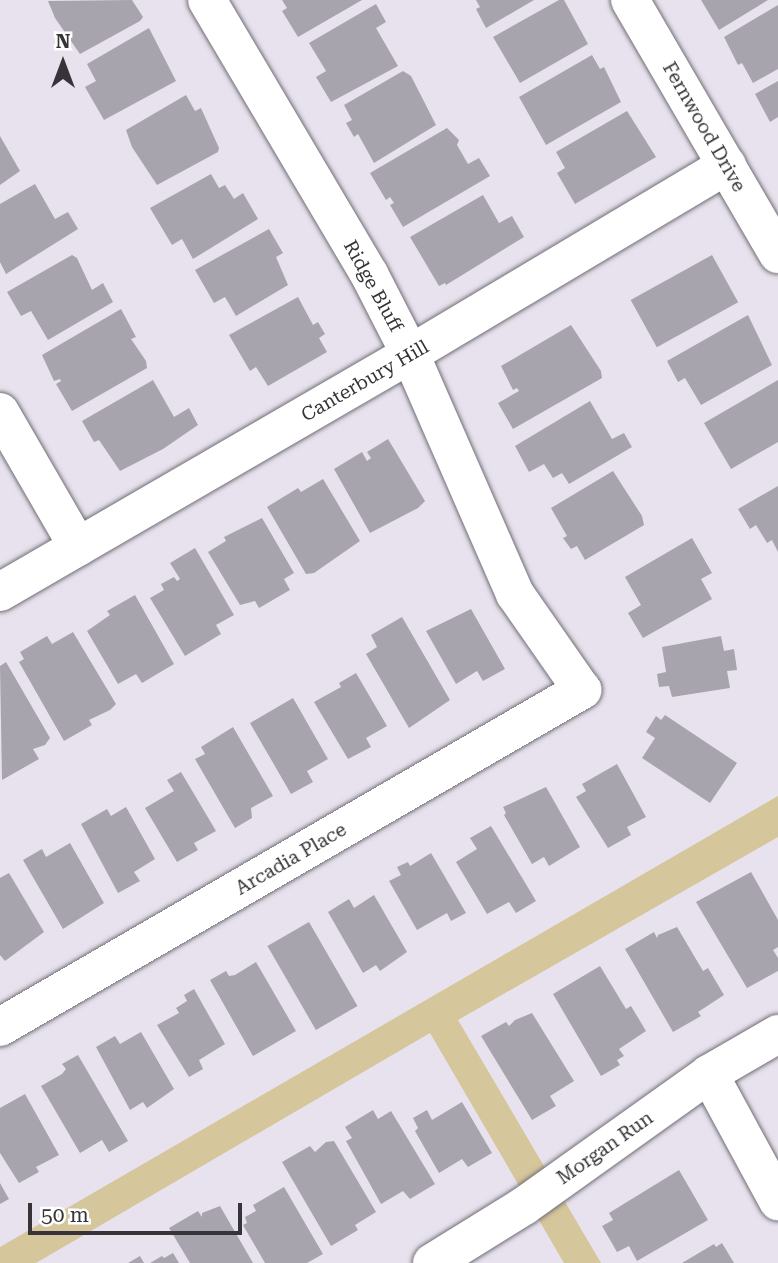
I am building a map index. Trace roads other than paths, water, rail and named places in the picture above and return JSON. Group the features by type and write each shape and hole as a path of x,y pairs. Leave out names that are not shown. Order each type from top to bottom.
{"street":[{"name":"Ridge Bluff","path":"206,0 369,274 410,354 514,594 582,690"},
{"name":"Fernwood Drive","path":"630,0 778,254"},
{"name":"Canterbury Hill","path":"0,592 410,354 727,165"},
{"path":"0,412 78,547"},
{"name":"Arcadia Place","path":"0,1027 582,690"},
{"name":"Morgan Run","path":"432,1263 524,1206 709,1074 778,1034"},
{"path":"709,1074 778,1201"}]}
